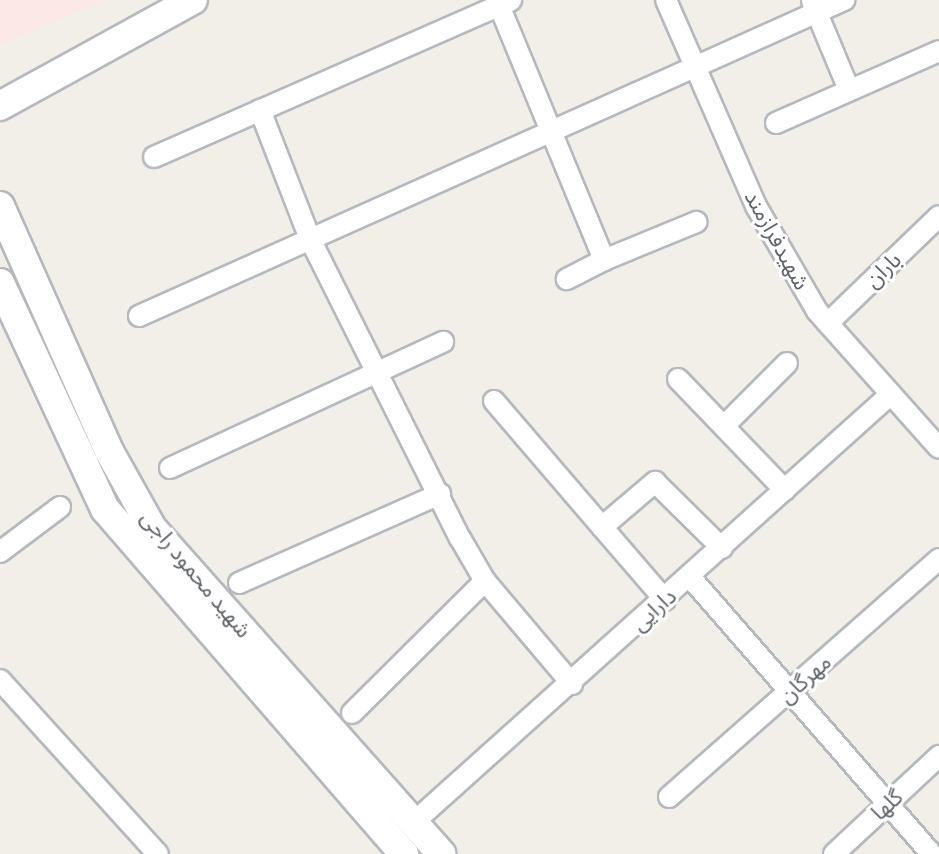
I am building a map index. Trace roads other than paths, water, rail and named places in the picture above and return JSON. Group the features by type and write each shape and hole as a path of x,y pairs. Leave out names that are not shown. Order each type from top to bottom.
{"street":[{"path":"0,106 193,0"},
{"name":"شهیدفرازمند","path":"666,0 698,64 756,206 828,323 891,394 934,434"},
{"path":"139,316 698,64 814,6 844,0"},
{"path":"154,157 505,3 547,132 604,260"},
{"path":"814,6 849,90"},
{"path":"776,123 939,51"},
{"path":"260,110 310,239 485,581 572,684"},
{"name":"شهید محمود راجی","path":"0,206 109,451 152,528 397,843"},
{"name":"باران","path":"828,323 939,216"},
{"path":"567,279 604,260 696,222"},
{"name":"شهید محمود راجی","path":"0,283 105,509 397,843 441,854"},
{"path":"170,468 443,342"},
{"path":"724,426 787,363"},
{"path":"678,379 785,490"},
{"name":"دارایی","path":"397,843 891,394"},
{"path":"494,401 665,600"},
{"path":"602,527 655,482 722,548"},
{"path":"239,583 440,494"},
{"path":"0,552 60,507"},
{"name":"مهرگان","path":"669,797 939,559"},
{"path":"690,577 932,854"},
{"path":"352,713 485,581"},
{"path":"0,680 158,854"},
{"name":"گلها","path":"834,854 939,756"}]}
